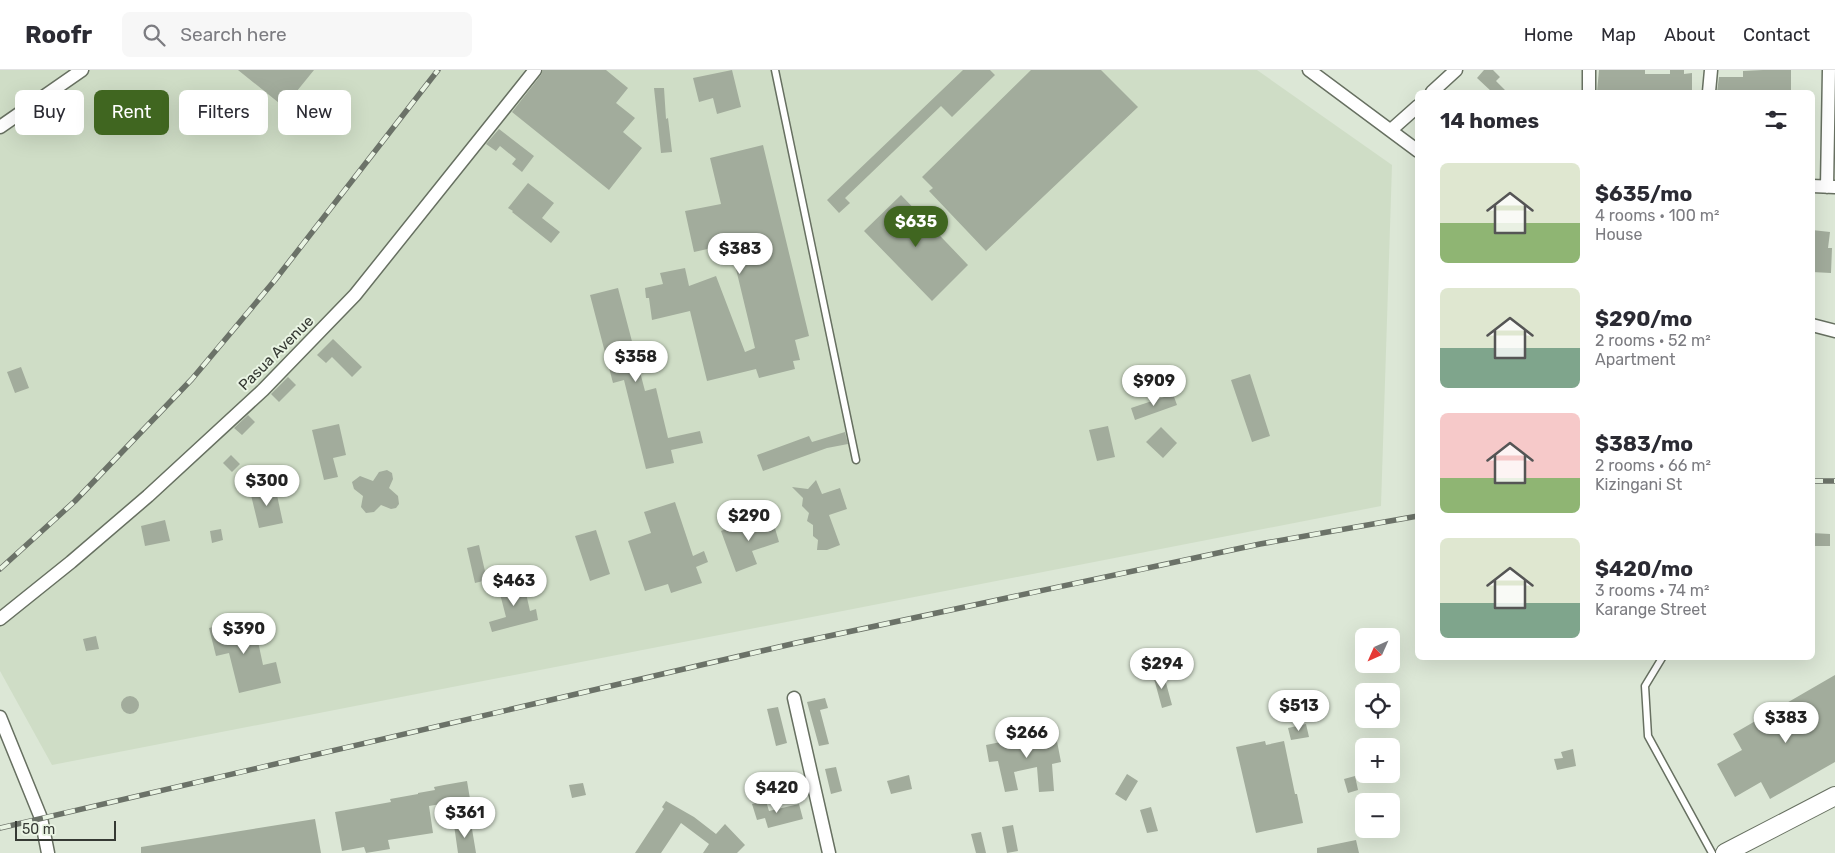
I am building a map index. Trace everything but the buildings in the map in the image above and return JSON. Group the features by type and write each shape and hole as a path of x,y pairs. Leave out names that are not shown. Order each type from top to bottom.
{"street":[{"path":"0,127 82,70"},
{"name":"Pasua Avenue","path":"0,619 71,562 148,496 276,376 356,295 535,70"},
{"path":"1309,70 1415,148"},
{"path":"1434,90 1456,70"},
{"path":"1589,70 1589,90"},
{"path":"1709,90 1711,70"},
{"path":"1815,186 1831,187 1828,70"},
{"path":"1390,130 1415,109"},
{"path":"1815,326 1835,330"},
{"path":"794,698 830,853"},
{"path":"0,718 41,818 48,853"},
{"path":"1735,851 1835,796"}],"lane":[{"path":"775,70 856,460"},
{"path":"1661,660 1644,686 1648,736 1712,853"}],"shaded area":[{"path":"0,70 1257,70 1392,165 1381,506 52,765 0,671"}],"railway":[{"path":"0,569 75,501 192,379 275,280 438,70"},
{"path":"1815,481 1835,481"},
{"path":"0,828 796,643 1260,544 1415,517"}]}
